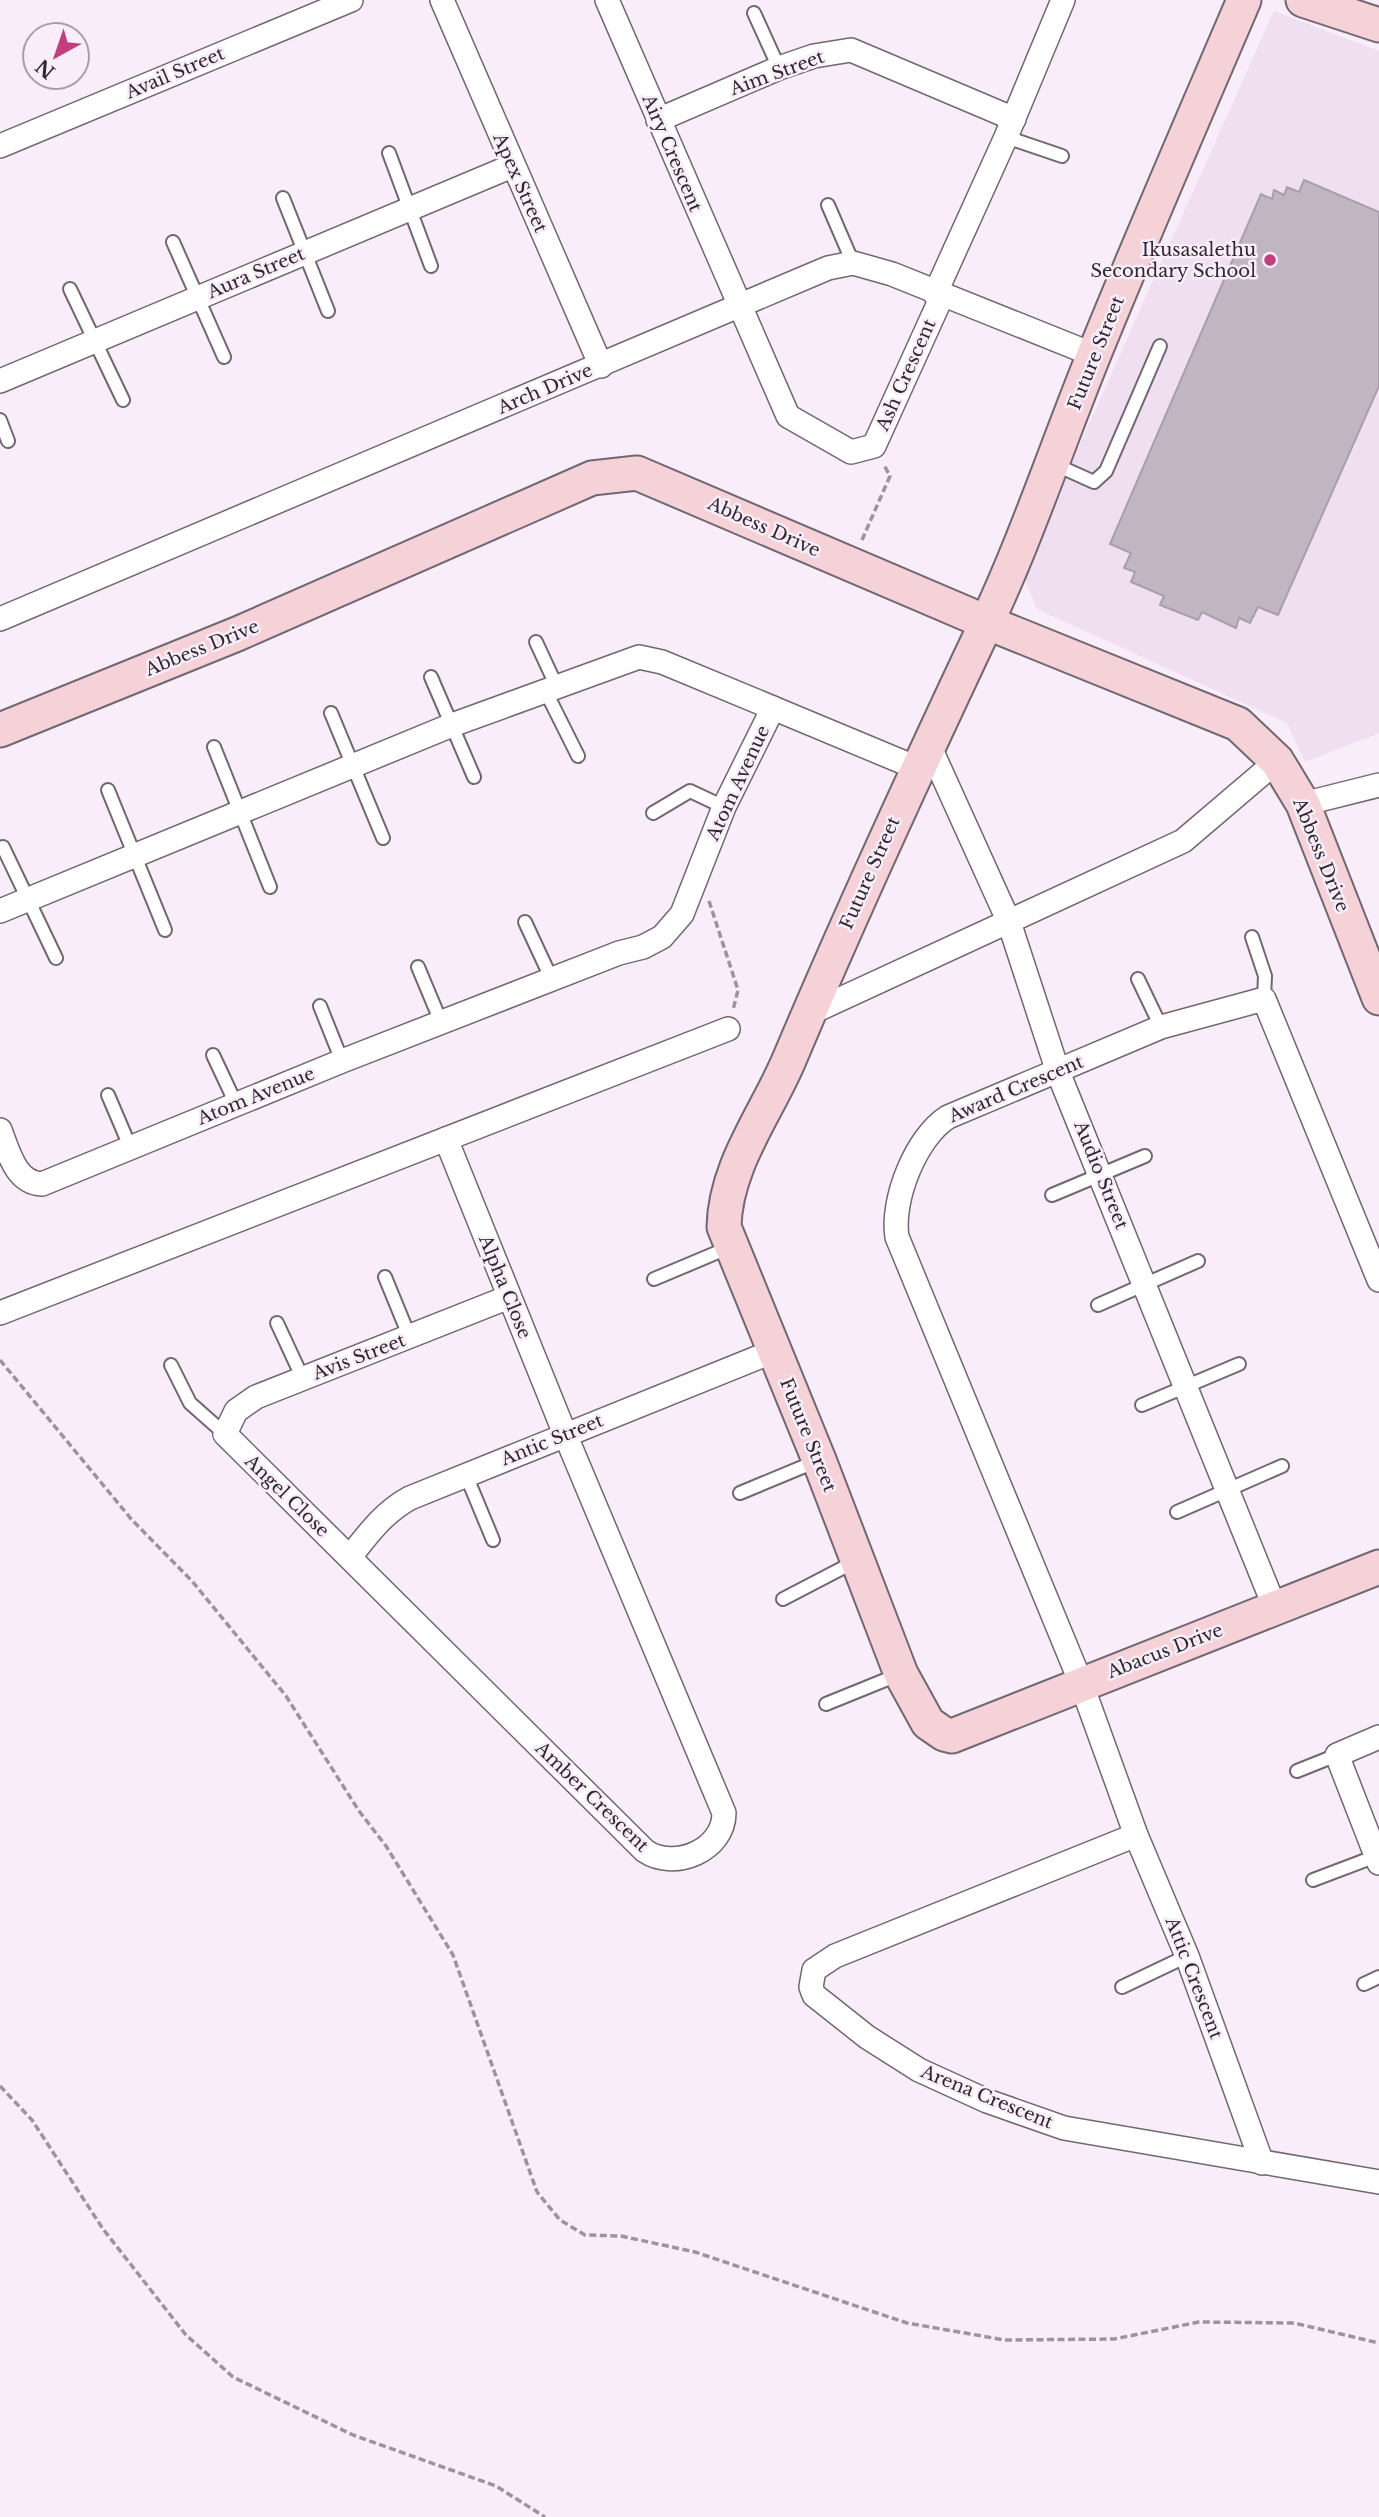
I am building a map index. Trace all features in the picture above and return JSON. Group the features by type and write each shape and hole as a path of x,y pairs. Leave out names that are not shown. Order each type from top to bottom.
{"street":[{"name":"Avail Street","path":"0,146 351,0"},
{"name":"Apex Street","path":"442,0 601,366"},
{"name":"Airy Crescent","path":"607,0 738,306"},
{"path":"939,295 1063,0"},
{"name":"Future Street","path":"952,1736 928,1723 901,1674 819,1460 730,1247 724,1227 727,1192 788,1061 922,756 986,622 1053,464 1094,355 1244,0"},
{"path":"1303,0 1379,25"},
{"name":"Aim Street","path":"658,120 779,68 814,57 851,50 1010,128"},
{"name":"Aura Street","path":"0,381 410,206 512,166"},
{"path":"852,263 892,274 1094,355"},
{"name":"Arch Drive","path":"0,619 828,268 852,263"},
{"name":"Ash Crescent","path":"738,306 788,416 850,452 874,446 939,295"},
{"name":"Abbess Drive","path":"0,730 237,634 592,478 637,473 986,622 1227,718 1252,734 1277,761 1303,804 1379,998"},
{"name":"Atom Avenue","path":"0,911 452,725 551,687 648,657 773,708 724,807 682,914 662,937 643,947 619,953 441,1022 131,1149 36,1184 21,1175 0,1130"},
{"path":"773,708 922,756"},
{"name":"Audio Street","path":"922,756 1009,922 1058,1072 1187,1384 1275,1608"},
{"path":"806,1015 1183,841 1277,761"},
{"path":"1303,804 1379,785"},
{"path":"1264,999 1379,1280"},
{"name":"Award Crescent","path":"1081,1683 897,1237 895,1210 919,1149 938,1123 1161,1027 1264,999"},
{"path":"0,1313 728,1029"},
{"name":"Alpha Close","path":"446,1139 565,1434"},
{"name":"Avis Street","path":"225,1434 241,1405 509,1297"},
{"name":"Antic Street","path":"350,1557 393,1507 774,1350"},
{"name":"Angel Close","path":"225,1434 350,1557"},
{"name":"Amber Crescent","path":"350,1557 645,1851 672,1859 705,1847 718,1838 724,1823 724,1813 565,1434"},
{"name":"Abacus Drive","path":"952,1736 1379,1567"},
{"name":"Attic Crescent","path":"1081,1683 1136,1835 1187,1956 1262,2162"},
{"path":"1378,1858 1337,1755 1379,1737"},
{"name":"Arena Crescent","path":"1136,1835 835,1956 814,1970 811,1987 814,1995 894,2056 987,2101 1064,2128 1262,2162"},
{"path":"1262,2162 1379,2182"}],"lane":[{"path":"754,13 779,68"},
{"path":"1010,128 1062,156"},
{"path":"389,153 431,266"},
{"path":"283,198 328,311"},
{"path":"828,205 852,263"},
{"path":"173,242 225,357"},
{"path":"70,289 123,400"},
{"path":"1053,464 1094,482 1105,471 1160,346"},
{"path":"0,420 8,441"},
{"path":"536,642 578,756"},
{"path":"430,677 474,777"},
{"path":"331,713 383,838"},
{"path":"214,747 270,887"},
{"path":"108,790 165,930"},
{"path":"653,813 690,791 724,807"},
{"path":"3,847 56,958"},
{"path":"525,922 552,980"},
{"path":"1252,937 1265,976 1264,999"},
{"path":"418,967 441,1022"},
{"path":"1138,979 1161,1027"},
{"path":"320,1006 342,1061"},
{"path":"213,1055 236,1104"},
{"path":"108,1095 131,1149"},
{"path":"1052,1195 1145,1156"},
{"path":"653,1279 730,1247"},
{"path":"1098,1305 1198,1261"},
{"path":"385,1277 410,1338"},
{"path":"277,1323 303,1379"},
{"path":"1142,1405 1239,1364"},
{"path":"171,1365 190,1403 225,1434"},
{"path":"740,1493 819,1460"},
{"path":"1177,1512 1282,1466"},
{"path":"466,1475 493,1540"},
{"path":"783,1599 856,1561"},
{"path":"826,1704 901,1674"},
{"path":"1297,1771 1337,1755"},
{"path":"1313,1880 1378,1858"},
{"path":"1122,1987 1187,1956"},
{"path":"1364,1984 1379,1977"}],"path":[{"path":"851,565 890,477 874,446"},
{"path":"692,889 711,903 738,990 728,1029"},
{"path":"0,1360 132,1520 192,1581 286,1696 359,1811 386,1846 453,1955 537,2192 560,2220 585,2235 621,2236 695,2252 907,2323 1005,2340 1114,2339 1199,2322 1281,2322 1379,2343"},
{"path":"0,2086 32,2120 103,2229 186,2335 233,2376 353,2435 496,2486 545,2517"}],"shaded area":[{"name":"Ikusasalethu Secondary School","path":"1274,11 1379,51 1379,733 1305,762 1287,723 1037,609 1022,573"}],"building":[{"path":"1304,180 1379,212 1379,386 1278,615 1258,607 1250,623 1239,618 1236,628 1202,612 1198,620 1160,605 1164,596 1131,582 1135,572 1124,568 1131,553 1110,544 1261,194 1272,199 1274,190 1284,195 1287,187 1299,192"}],"place":[{"name":"Ikusasalethu Secondary School","path":"1270,260"}]}
